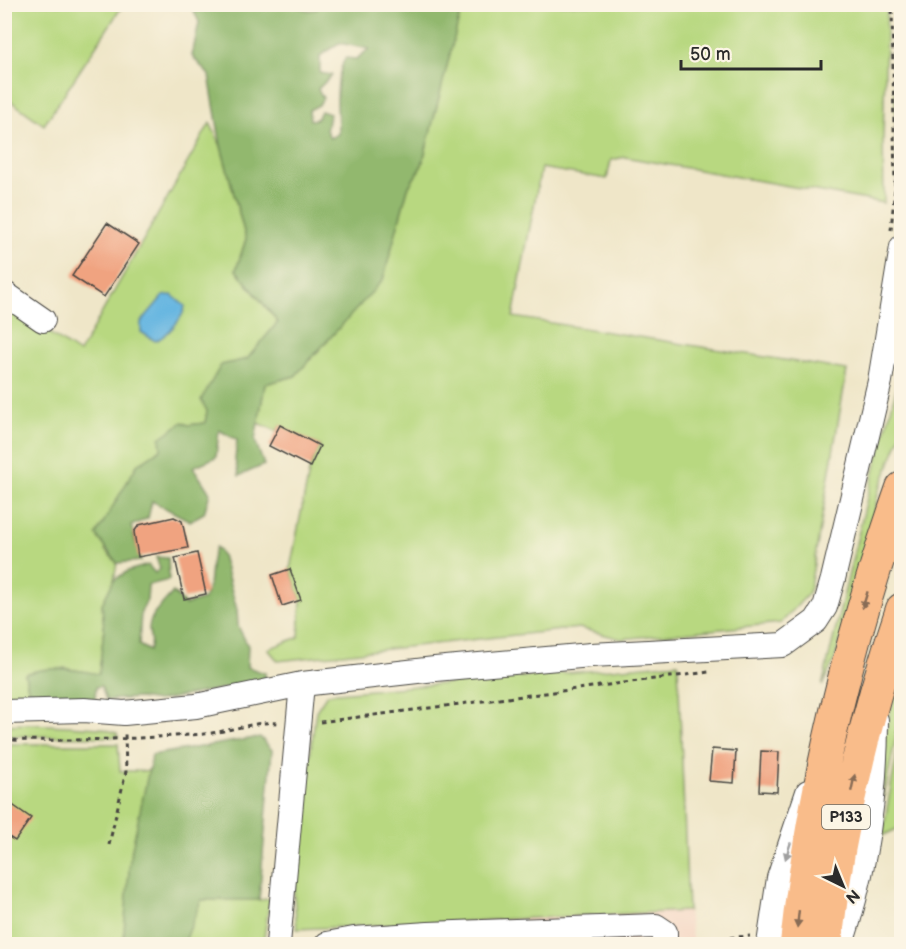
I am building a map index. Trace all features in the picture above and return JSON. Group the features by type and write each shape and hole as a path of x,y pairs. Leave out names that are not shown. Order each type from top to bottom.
{"main road":[{"name":"P133","path":"796,945 802,880 855,630 902,488"},
{"name":"P133","path":"826,945 848,810 863,736 902,609"}],"street":[{"path":"4,712 84,710 124,713 196,706 303,684 591,655 783,645 802,634 816,621 825,607 880,381 902,247"},
{"path":"4,294 43,320"},
{"path":"278,945 297,725 303,684"},
{"path":"841,945 858,887 876,774 876,692"},
{"path":"760,940 802,807 831,737"},
{"path":"327,945 656,926 665,932 665,944"}],"path":[{"path":"110,845 126,771 124,713"},
{"path":"665,944 760,940"}],"shaded area":[{"path":"688,911 693,944 375,944 374,925"}],"green space":[{"path":"5,4 123,5 44,125 5,97"},
{"path":"289,4 308,10 317,9 318,4 455,5 461,11 422,165 408,188 383,280 295,376 265,384 255,440 264,465 239,476 235,460 237,440 219,430 216,457 193,467 210,493 204,513 190,521 152,501 148,518 131,526 141,561 117,563 96,535 137,465 161,449 160,438 183,422 188,425 205,423 207,411 201,400 221,365 247,359 278,322 236,270 246,239 221,146 209,75 192,56 199,22 191,5","holes":["339,43 369,49 356,59 345,58 338,87 338,134 330,138 326,130 330,114 321,111 317,119 310,120 309,110 319,105 323,98 318,89 332,75 320,73 320,56"]},
{"path":"455,5 887,5 883,136 884,203 625,157 611,160 607,179 541,168 513,317 847,370 809,593 781,623 621,639 579,628 278,661 268,649 299,637 301,600 290,569 310,467 320,446 280,426 277,431 258,423 265,384 295,376 383,279 408,188 422,165 460,11"},
{"path":"894,48 898,49 902,77 902,178 897,180"},
{"path":"210,123 221,146 246,239 236,270 278,322 207,411 205,423 188,425 161,449 137,465 105,550 117,563 114,580 102,604 104,629 99,675 65,668 25,674 30,698 5,697 5,303 79,353"},
{"path":"901,360 901,435 878,493 868,547 834,661 822,686 868,494 898,383"},
{"path":"216,547 222,555 237,610 238,626 248,646 247,667 265,673 266,680 158,701 139,698 106,700 101,686 96,687 95,699 30,698 25,674 53,669 71,669 99,674 104,629 102,604 114,580 128,571 148,565 155,573 160,569 156,557 168,558 169,580 148,585 147,600 141,612 139,645 149,651 150,623 155,613 173,592 185,605 204,599 209,586 213,553"},
{"path":"678,663 688,911 297,929 294,895 309,764 316,711 327,694"},
{"path":"901,666 901,712 883,800 884,738"},
{"path":"5,725 101,728 117,733 118,737 5,736"},
{"path":"901,731 901,827 882,836"},
{"path":"260,737 272,750 259,900 201,900 184,944 123,944 130,858 152,755"},
{"path":"5,744 118,744 120,771 267,770 258,900 270,899 263,944 5,944"}],"water":[{"path":"172,295 185,306 184,311 174,326 155,341 141,332 141,322 163,296"}],"building":[{"path":"107,223 139,244 104,297 72,276"},
{"path":"280,425 320,446 310,467 269,446"},
{"path":"174,517 182,521 188,548 138,557 134,532 139,525"},
{"path":"197,553 206,594 184,599 175,558"},
{"path":"290,569 301,600 282,606 272,575"},
{"path":"712,749 736,751 734,783 709,781"},
{"path":"761,751 779,752 777,792 759,791"},
{"path":"4,799 31,818 15,841 4,834"}]}
